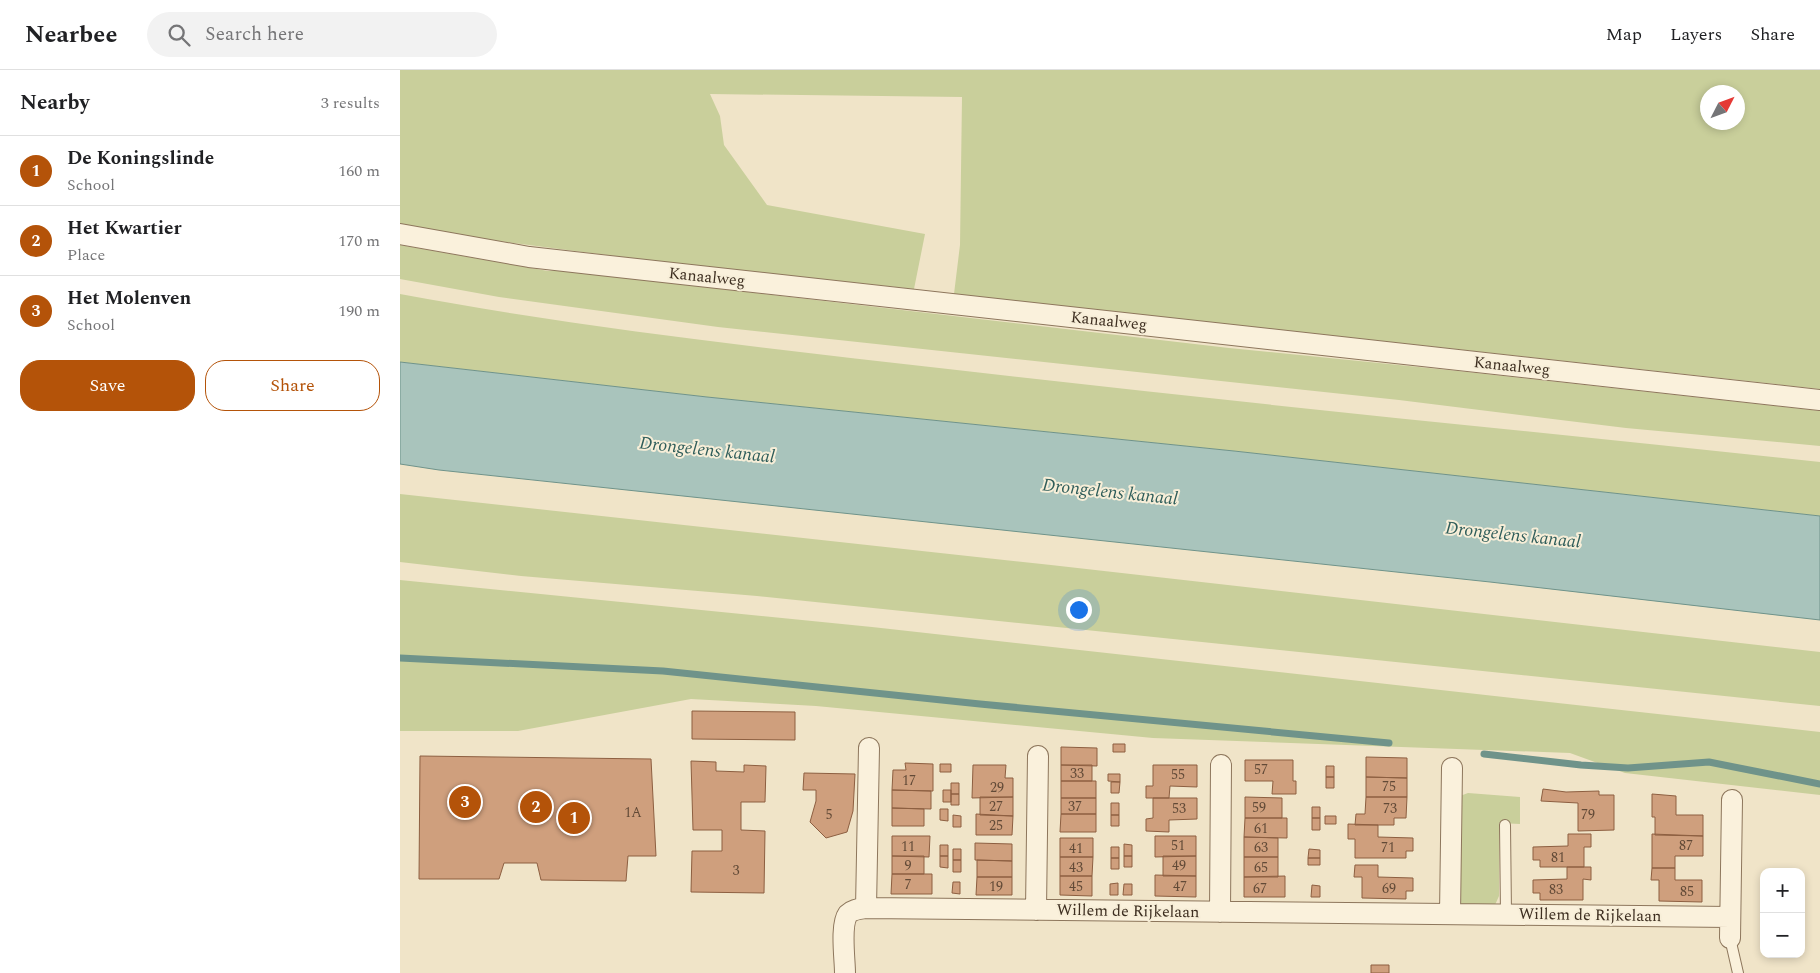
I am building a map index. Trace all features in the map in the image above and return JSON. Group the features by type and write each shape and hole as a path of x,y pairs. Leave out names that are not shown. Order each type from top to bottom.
{"street":[{"name":"Kanaalweg","path":"400,234 530,257 1820,400"},
{"path":"866,908 869,748"},
{"name":"Willem de Rijkelaan","path":"1036,910 1038,756"},
{"name":"Willem de Rijkelaan","path":"1220,912 1221,765"},
{"path":"1450,914 1452,768"},
{"path":"1730,938 1732,800"},
{"name":"Willem de Rijkelaan","path":"845,973 844,924 848,914 856,909 866,908 1730,917"}],"lane":[{"path":"1505,826 1506,914"},
{"path":"1730,938 1738,973"}],"green space":[{"path":"400,70 1820,70 1820,389 954,294 960,245 962,97 710,94 720,116 724,145 767,205 925,234 914,289 592,253 400,226"},
{"path":"400,245 548,271 558,270 1229,348 1820,411 1820,446 1626,428 1399,400 718,327 499,297 400,279"},
{"path":"400,294 605,327 811,353 1166,394 1820,462 1820,516 1234,451 707,397 400,362"},
{"path":"400,494 1820,652 1820,706 757,596 521,576 400,562"},
{"path":"400,580 872,627 1820,732 1820,795 1625,773 1570,753 1153,738 816,706 691,699 518,731 400,731"},
{"path":"1468,793 1520,797 1520,824 1499,823 1499,896 1495,905 1462,905 1459,902 1460,796"}],"water":[{"name":"Drongelens kanaal","path":"400,362 707,397 1234,451 1820,516 1820,620 1490,582 439,470 400,464"}],"building":[{"path":"692,711 795,712 795,740 692,739"},
{"path":"1113,744 1125,744 1125,752 1113,752"},
{"path":"1061,747 1097,748 1097,766 1061,765"},
{"path":"420,756 651,759 656,856 628,856 626,881 541,880 537,863 504,863 499,879 419,879"},
{"path":"1366,757 1407,758 1407,778 1366,777"},
{"path":"1245,760 1293,760 1293,781 1296,781 1296,794 1272,794 1273,781 1245,781"},
{"path":"691,761 716,762 716,771 744,772 744,765 766,766 765,802 741,802 741,830 765,831 764,893 691,892 692,851 722,851 722,830 693,830"},
{"path":"905,763 933,764 933,791 892,790 893,770 906,770"},
{"path":"940,764 951,764 951,772 940,772"},
{"path":"973,765 1006,765 1005,778 1013,778 1013,797 972,798"},
{"path":"1061,765 1092,765 1092,781 1061,781"},
{"path":"1153,765 1197,765 1197,787 1170,786 1169,798 1146,798 1146,786 1153,786"},
{"path":"1326,766 1334,766 1334,777 1326,777"},
{"path":"804,773 855,774 853,811 847,832 826,838 810,822 816,801 816,790 803,790"},
{"path":"1108,774 1120,774 1120,782 1108,781"},
{"path":"1326,777 1334,777 1334,788 1326,788"},
{"path":"1366,777 1407,778 1407,797 1366,797"},
{"path":"1061,781 1096,781 1096,798 1061,798"},
{"path":"1111,782 1120,782 1119,793 1111,793"},
{"path":"951,783 959,783 959,794 951,794"},
{"path":"1543,789 1566,792 1599,791 1599,795 1614,795 1614,830 1578,831 1578,803 1541,801"},
{"path":"892,790 931,791 931,809 892,808"},
{"path":"943,790 951,790 951,802 943,802"},
{"path":"951,794 959,794 959,805 951,805"},
{"path":"1652,794 1676,796 1676,815 1703,815 1703,836 1655,835 1655,817 1652,817"},
{"path":"980,797 1013,797 1013,816 980,815"},
{"path":"1245,797 1282,798 1282,818 1245,818"},
{"path":"1366,797 1407,797 1406,818 1394,818 1394,825 1355,825 1356,814 1365,814"},
{"path":"1061,798 1096,798 1096,814 1061,814"},
{"path":"1153,798 1197,798 1197,819 1169,820 1169,832 1146,831 1146,819 1153,818"},
{"path":"1111,803 1119,803 1119,815 1111,815"},
{"path":"1312,807 1320,807 1320,818 1312,818"},
{"path":"892,808 924,809 924,826 892,826"},
{"path":"940,809 948,809 948,821 940,820"},
{"path":"976,814 1013,816 1012,835 976,835"},
{"path":"1061,814 1096,814 1096,832 1060,832"},
{"path":"953,815 961,816 961,827 953,827"},
{"path":"1111,815 1119,815 1119,826 1111,826"},
{"path":"1325,816 1336,816 1336,824 1325,824"},
{"path":"1245,818 1287,818 1287,838 1244,837"},
{"path":"1312,818 1320,818 1320,830 1312,830"},
{"path":"1348,824 1378,825 1378,837 1413,838 1413,851 1406,851 1406,858 1355,858 1355,839 1348,839"},
{"path":"1568,834 1591,834 1591,847 1584,847 1584,867 1540,867 1540,860 1533,860 1533,847 1568,846"},
{"path":"1652,834 1703,836 1703,856 1675,856 1675,868 1652,868"},
{"path":"892,836 930,836 929,857 892,856"},
{"path":"1155,836 1196,836 1196,856 1155,857"},
{"path":"1244,837 1278,838 1278,857 1244,857"},
{"path":"1060,838 1093,838 1093,857 1060,857"},
{"path":"975,843 1012,844 1012,861 975,860"},
{"path":"1124,844 1132,845 1132,856 1124,856"},
{"path":"940,845 948,845 948,856 940,856"},
{"path":"1111,847 1119,847 1119,858 1111,858"},
{"path":"953,849 961,849 961,860 953,860"},
{"path":"1309,849 1320,850 1320,858 1308,858"},
{"path":"892,856 924,856 924,874 892,874"},
{"path":"940,856 948,856 948,868 940,867"},
{"path":"1124,856 1132,856 1132,867 1124,867"},
{"path":"1163,856 1196,856 1196,876 1163,876"},
{"path":"1060,857 1093,857 1092,876 1060,876"},
{"path":"1244,857 1278,857 1278,877 1244,877"},
{"path":"1111,858 1119,858 1119,869 1111,869"},
{"path":"1308,858 1320,858 1320,865 1308,865"},
{"path":"953,860 961,860 961,872 953,872"},
{"path":"977,860 1012,861 1012,877 977,877"},
{"path":"1355,865 1378,865 1378,877 1413,878 1413,891 1406,891 1406,899 1362,898 1362,877 1354,877"},
{"path":"1567,867 1591,867 1591,880 1583,879 1583,900 1540,900 1540,893 1533,893 1533,880 1567,879"},
{"path":"1652,868 1675,868 1675,880 1702,880 1702,902 1659,901 1659,880 1651,880"},
{"path":"892,874 932,874 932,894 891,894"},
{"path":"1155,875 1196,876 1196,897 1155,896"},
{"path":"1060,876 1092,876 1092,896 1060,895"},
{"path":"1285,876 1285,897 1244,897 1244,877"},
{"path":"977,877 1012,877 1012,895 976,895"},
{"path":"953,882 960,882 960,894 952,893"},
{"path":"1118,883 1118,895 1110,895 1110,884"},
{"path":"1124,884 1132,884 1132,895 1123,895"},
{"path":"1312,885 1320,886 1320,897 1311,897"},
{"path":"1371,965 1389,965 1389,973 1371,973"}],"waterway":[{"path":"400,658 663,671 980,704 1389,743"},
{"path":"1484,754 1581,765 1628,768 1709,762 1820,784"}],"place":[{"name":"Het Molenven","path":"465,802"},
{"name":"Het Kwartier","path":"536,807"},
{"name":"De Koningslinde","path":"574,818"}]}
